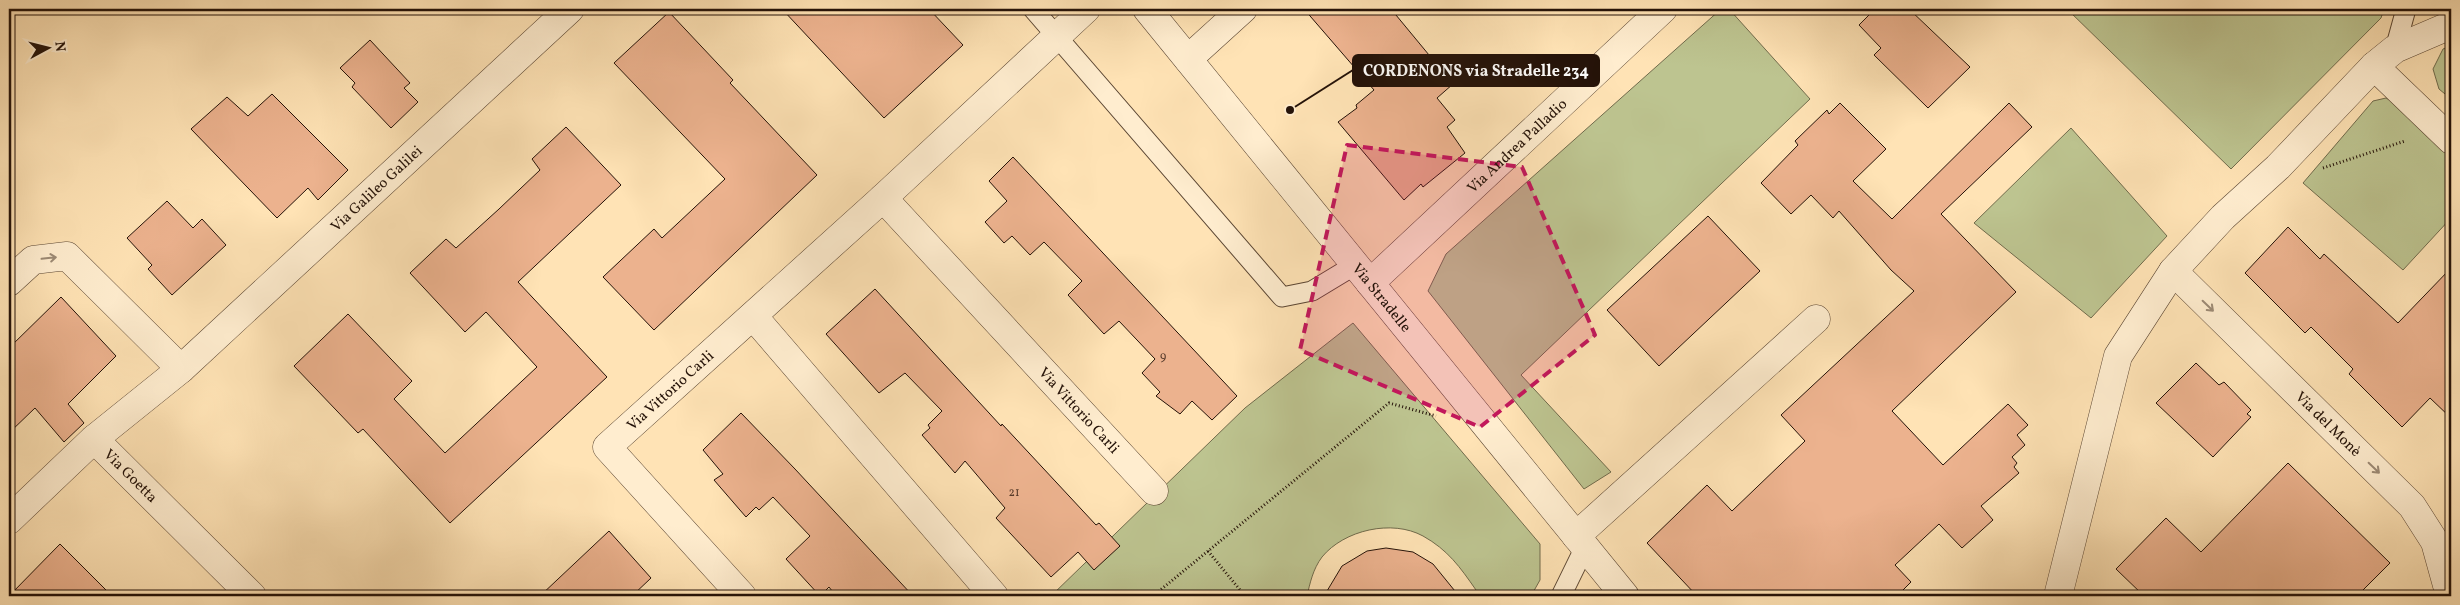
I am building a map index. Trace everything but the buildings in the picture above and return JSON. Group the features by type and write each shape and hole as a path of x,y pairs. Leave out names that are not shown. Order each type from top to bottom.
{"street":[{"name":"Via Galileo Galilei","path":"94,439 181,369 570,9"},
{"name":"Via Vittorio Carli","path":"742,596 607,447 883,198 1086,9"},
{"name":"Via Stradelle","path":"1147,9 1625,596"},
{"path":"1188,59 1243,9"},
{"name":"Via Andrea Palladio","path":"1363,274 1663,9"},
{"path":"2058,596 2118,356 2173,272 2223,217 2278,167 2374,66 2395,49 2451,25"},
{"path":"2374,66 2446,135"},
{"name":"Via Vittorio Carli","path":"883,198 1154,491"},
{"path":"9,282 34,260 67,256 181,369"},
{"name":"Via del Monè","path":"2173,272 2412,506 2435,542 2450,596"},
{"path":"753,316 994,596"},
{"path":"1580,542 1816,319"},
{"name":"Via Goetta","path":"9,520 94,439 252,596"}],"lane":[{"path":"1033,9 1282,297 1312,291 1363,274"},
{"path":"2395,49 2406,9"},
{"path":"1562,596 1580,542"}],"path":[{"path":"2278,167 2303,175 2446,135"},
{"path":"1153,596 1389,403 1444,419 1469,405"},
{"path":"1208,551 1245,596"}],"highlighted area":[{"path":"1347,145 1522,167 1595,335 1480,427 1300,350"}],"green space":[{"path":"1721,9 1729,9 1810,99 1521,375 1611,472 1584,489 1428,291 1446,254"},
{"path":"2067,9 2384,9 2381,18 2231,169"},
{"path":"2451,46 2451,99 2439,89 2433,69 2443,49"},
{"path":"2386,98 2405,108 2451,153 2451,218 2403,270 2303,183 2373,101"},
{"path":"2071,128 2167,236 2091,318 1974,223"},
{"path":"1353,323 1540,544 1540,580 1531,596 1477,596 1476,590 1459,566 1432,541 1411,531 1383,528 1355,534 1331,548 1316,566 1307,596 1051,596 1245,408"}],"place":[{"name":"CORDENONS via Stradelle 234","path":"1290,110"}]}
